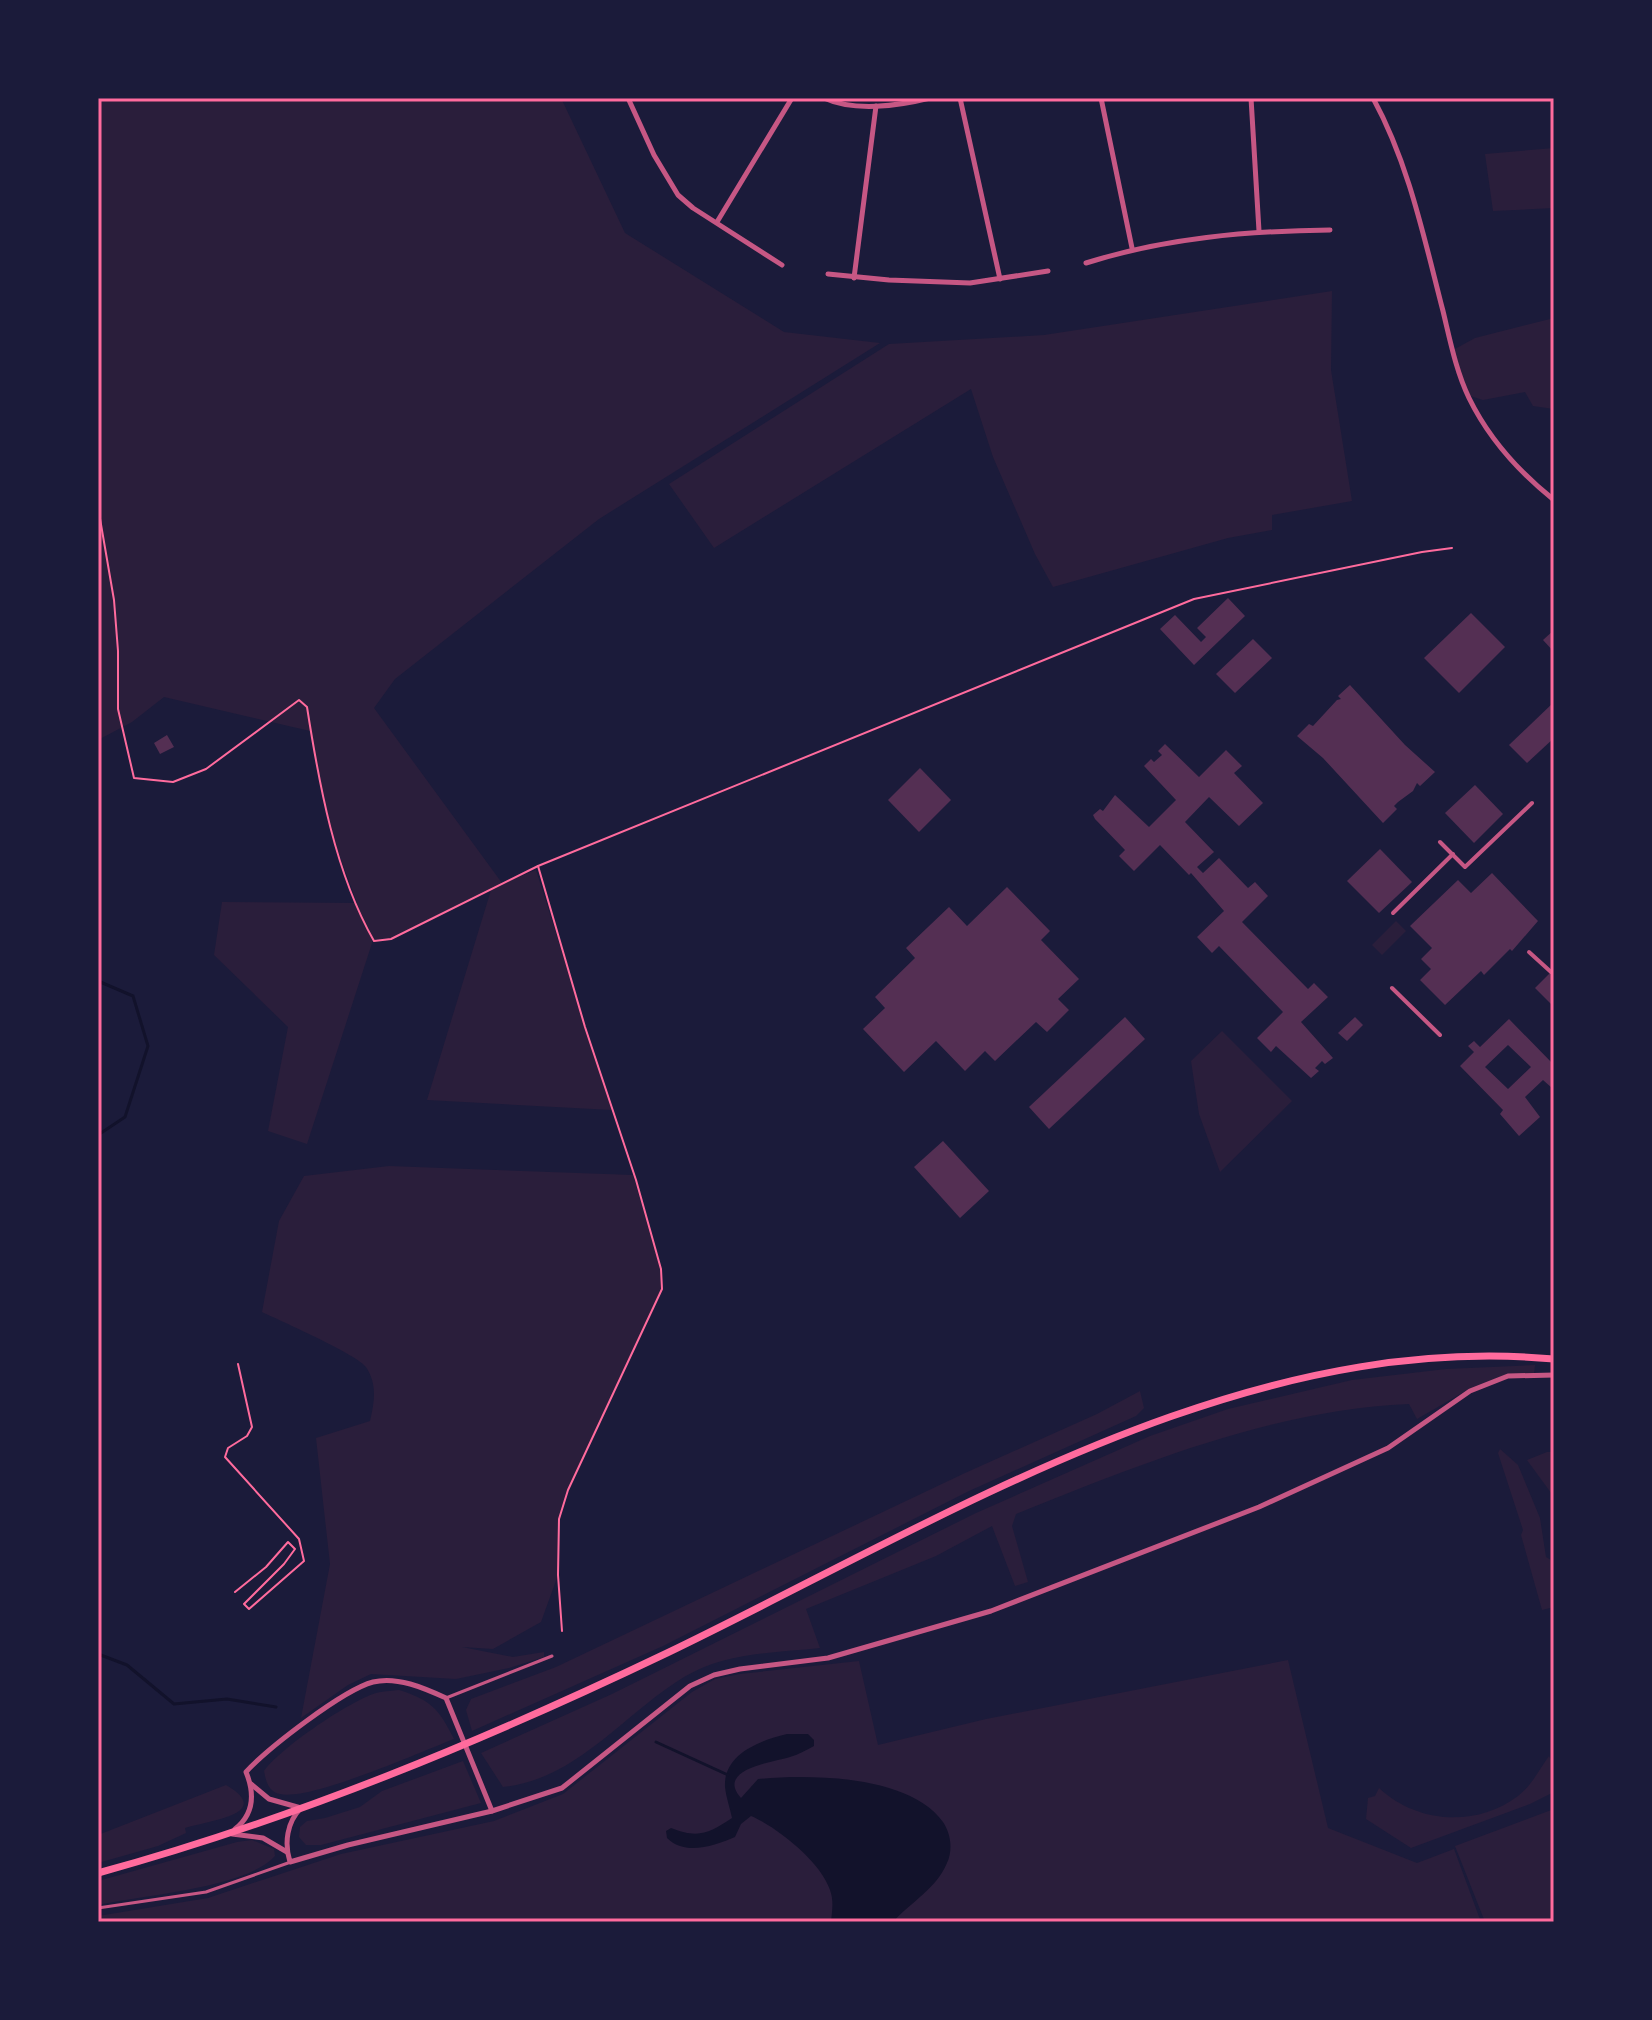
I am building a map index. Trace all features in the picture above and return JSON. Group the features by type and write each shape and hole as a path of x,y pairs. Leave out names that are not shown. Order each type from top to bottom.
{"main road":[{"path":"98,1873 228,1833 440,1757 666,1654 1019,1480 1167,1416 1228,1396 1286,1382 1403,1361 1494,1356 1554,1359"}],"street":[{"path":"628,98 654,155 678,195 782,265"},
{"path":"717,222 792,98"},
{"path":"854,278 876,106 871,98"},
{"path":"827,99 840,104 876,106 930,98"},
{"path":"960,98 1000,279"},
{"path":"1101,98 1132,248"},
{"path":"1251,98 1259,231"},
{"path":"1373,98 1393,138 1407,177 1467,395 1504,452 1554,500"},
{"path":"1086,263 1132,248 1259,231 1330,230"},
{"path":"828,274 970,283 1048,271"},
{"path":"1440,842 1465,867 1532,803"},
{"path":"1393,913 1453,854"},
{"path":"1529,952 1551,972"},
{"path":"1392,988 1440,1035"},
{"path":"251,1784 269,1799 301,1808 289,1826 287,1852 290,1862 492,1811 562,1788 690,1686 714,1675 828,1658 991,1611 1259,1507 1388,1448 1470,1391 1508,1376 1554,1375"},
{"path":"228,1833 250,1813 251,1784 246,1772 261,1755 344,1696 374,1682 398,1682 425,1688 446,1698 492,1811"},
{"path":"228,1833 263,1838 287,1852"}],"lane":[{"path":"446,1698 552,1656"},
{"path":"98,1908 206,1892 290,1862"}],"path":[{"path":"98,507 114,600 118,709 134,778 173,782 206,769 299,700 307,707 316,768 333,839 374,941 391,939 538,866 1194,599 1452,548"},
{"path":"538,866 585,1027 636,1180 661,1269 662,1289 568,1490 559,1519 558,1575 562,1631"},
{"path":"235,1592 266,1567 288,1542 295,1549 244,1604 249,1609 304,1561 299,1539 225,1457 228,1448 247,1436 252,1427 238,1364"}],"shaded area":[{"path":"98,98 561,98 625,233 784,332 880,343 599,519 395,679 374,708 502,883 536,870 612,1110 427,1100 491,890 391,938 373,940 307,1144 268,1131 288,1027 214,955 222,902 357,903 333,838 310,731 164,697 132,722 98,740"},
{"path":"1554,148 1554,208 1493,211 1485,154"},
{"path":"1332,291 1331,370 1352,501 1272,515 1272,530 1228,538 1053,587 1035,554 993,457 971,389 714,548 669,484 889,344 1044,335"},
{"path":"1554,318 1554,409 1533,406 1525,392 1483,400 1467,395 1453,350 1475,338"},
{"path":"1396,921 1406,931 1382,955 1372,945"},
{"path":"1222,1031 1292,1101 1220,1172 1199,1114 1191,1061"},
{"path":"389,1166 633,1175 661,1270 661,1289 568,1490 559,1519 558,1575 541,1622 493,1649 462,1647 513,1657 544,1652 544,1657 456,1679 371,1674 348,1685 301,1718 330,1564 316,1438 370,1421 374,1387 366,1367 359,1361 262,1312 279,1221 304,1176"},
{"path":"1535,1365 1534,1374 1507,1374 1469,1389 1417,1419 1409,1404 1358,1408 1257,1428 1159,1459 1016,1514 1012,1526 1028,1582 1015,1586 992,1526 936,1556 806,1609 820,1648 750,1655 700,1669 662,1692 577,1758 554,1772 530,1781 503,1787 481,1753 612,1694 976,1513 1150,1436 1228,1409 1352,1380 1446,1369"},
{"path":"1140,1391 1144,1408 1136,1416 969,1491 663,1646 472,1731 466,1710 471,1699 556,1667 965,1473 1097,1414"},
{"path":"1500,1449 1518,1465 1540,1518 1546,1557 1554,1562 1554,1607 1542,1610 1521,1535 1523,1530 1498,1453"},
{"path":"1554,1452 1554,1497 1527,1460"},
{"path":"1288,1660 1328,1828 1417,1863 1454,1849 1481,1922 98,1922 98,1916 208,1898 341,1854 494,1821 563,1794 692,1692 715,1679 859,1661 878,1745 986,1719"},
{"path":"399,1690 433,1707 454,1739 366,1774 315,1790 280,1794 271,1789 264,1771 299,1739 361,1699"},
{"path":"787,1734 808,1734 814,1740 814,1746 741,1774 735,1780 735,1788 741,1798 758,1779 804,1777 858,1781 907,1795 928,1806 946,1827 950,1847 949,1858 942,1872 930,1888 893,1922 831,1922 831,1894 818,1868 785,1837 751,1816 741,1824 735,1837 709,1846 682,1847 667,1838 666,1831 671,1828 697,1834 732,1818 725,1787 730,1766 746,1750"},
{"path":"1549,1756 1554,1765 1554,1792 1530,1804 1411,1848 1366,1819 1368,1798 1375,1796 1379,1788 1410,1809 1428,1814 1465,1817 1484,1813 1523,1792"},
{"path":"463,1761 481,1803 321,1845 306,1845 299,1837 300,1827 307,1821 360,1807 382,1791"},
{"path":"226,1785 244,1803 241,1810 221,1819 185,1828 186,1833 158,1846 98,1863 98,1835"},
{"path":"1554,1809 1554,1922 1485,1922 1455,1846"},
{"path":"252,1840 274,1849 275,1856 242,1876 192,1889 98,1905 98,1881"}],"building":[{"path":"1228,598 1245,616 1194,665 1160,629 1175,615 1201,642 1206,637 1197,628"},
{"path":"1471,613 1505,647 1459,693 1424,658"},
{"path":"1554,630 1554,652 1543,640"},
{"path":"1253,639 1272,658 1235,693 1216,674"},
{"path":"1350,685 1405,745 1435,772 1420,786 1417,783 1413,791 1394,806 1397,809 1383,823 1323,758 1297,736 1309,724 1313,726 1341,699 1338,696"},
{"path":"1554,702 1554,738 1527,763 1509,745"},
{"path":"167,735 174,747 160,754 154,743"},
{"path":"1165,744 1199,777 1226,750 1242,766 1234,773 1263,803 1239,826 1209,797 1185,822 1214,852 1197,867 1203,873 1219,858 1248,888 1255,882 1268,896 1242,922 1308,989 1314,983 1328,997 1301,1022 1333,1058 1325,1064 1322,1061 1315,1068 1319,1071 1311,1078 1276,1046 1271,1052 1257,1038 1283,1012 1219,946 1212,953 1197,937 1224,911 1191,873 1189,875 1160,845 1134,871 1119,856 1125,850 1093,815 1100,809 1103,811 1115,795 1149,827 1176,800 1144,766 1162,755 1158,751"},
{"path":"920,768 951,800 919,832 888,800"},
{"path":"1475,785 1503,814 1474,843 1445,813"},
{"path":"1380,849 1412,882 1379,913 1347,881"},
{"path":"1492,873 1538,921 1512,951 1510,949 1484,975 1481,971 1445,1005 1420,980 1431,969 1421,959 1432,948 1410,926 1458,880 1471,893"},
{"path":"1007,887 1050,931 1041,940 1079,979 1058,999 1069,1010 1047,1032 1036,1022 995,1061 985,1051 965,1071 936,1041 904,1072 863,1029 885,1008 875,997 915,958 906,948 949,907 967,926"},
{"path":"1554,969 1554,1007 1535,988"},
{"path":"1125,1017 1145,1039 1049,1129 1029,1107"},
{"path":"1355,1017 1363,1025 1347,1041 1338,1033"},
{"path":"1509,1019 1554,1065 1554,1086 1552,1088 1543,1080 1525,1097 1540,1117 1519,1136 1500,1114 1503,1110 1460,1066 1474,1052 1468,1046 1474,1041 1480,1047","holes":["1508,1045 1531,1067 1508,1089 1485,1067"]},
{"path":"943,1141 989,1191 960,1218 914,1167"}],"waterway":[{"path":"98,981 133,996 148,1046 125,1117 98,1135"},
{"path":"98,1654 127,1665 174,1704 227,1699 276,1707"},
{"path":"656,1742 728,1775"}]}
